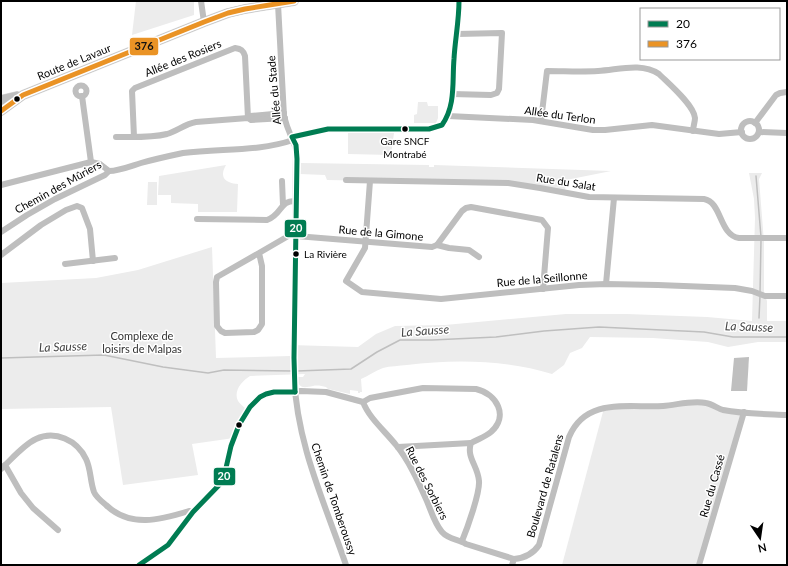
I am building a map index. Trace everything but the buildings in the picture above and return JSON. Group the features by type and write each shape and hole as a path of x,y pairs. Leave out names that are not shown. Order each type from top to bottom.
{"main road":[{"name":"Route de Lavaur","path":"1,100 23,95 204,22 245,8 294,1"},
{"name":"Route de Lavaur","path":"1,111 23,95"}],"street":[{"path":"201,1 204,22"},
{"path":"294,140 316,131 342,128 429,129 442,125 448,116 452,94 454,70 453,58 457,34 459,1"},
{"name":"Allée du Stade","path":"278,4 284,116 286,126 294,140 296,201 294,392"},
{"path":"452,94 491,95 497,93 499,89 502,33 457,34"},
{"name":"Allée des Rosiers","path":"134,136 132,91 135,88 235,48 240,48 244,51 245,56 248,118"},
{"path":"541,121 547,71 584,72 634,67 654,70 688,104 693,110 695,118 693,130"},
{"path":"755,123 776,95 787,92"},
{"path":"82,96 91,162"},
{"path":"116,138 168,134 189,123 196,122 248,118 251,120 284,116"},
{"name":"Allée du Terlon","path":"448,116 541,121 593,130 652,125 720,134 742,132"},
{"path":"755,123 750,122 745,124 742,132 748,139 754,138 759,132"},
{"path":"755,123 759,132"},
{"path":"759,132 787,133"},
{"name":"Chemin des Mûriers","path":"1,232 55,199 105,175 108,170 116,170 183,153 261,147 294,140"},
{"path":"1,185 91,162 100,164 108,170"},
{"name":"Rue du Salat","path":"346,180 508,183 589,197 707,199 712,202 730,234 736,237 787,238"},
{"path":"282,181 283,205"},
{"path":"366,242 370,181"},
{"path":"606,284 614,198"},
{"path":"197,219 267,220 276,215 283,205 289,201 296,201"},
{"path":"1,255 41,225 66,210 77,206 82,208 90,229 93,261"},
{"name":"Rue de la Gimone","path":"259,253 279,242 296,237 432,247 437,245 462,211 471,207 542,220 548,228 543,289"},
{"name":"Rue de la Seillonne","path":"366,242 365,248 346,281 362,292 441,299 579,285 658,284 735,288 752,291 765,296 787,296"},
{"path":"437,245 468,250 479,257"},
{"path":"259,253 262,266 262,324 260,328 254,332 225,333 217,326 217,277 259,253"},
{"path":"65,264 115,258"},
{"path":"139,565 168,545 193,512 223,480 231,446 239,425 250,407 260,397 266,394 274,392 326,392 363,402 370,398 423,388 468,388 484,391 490,395 498,405 500,417 495,427 491,432 471,443 398,447"},
{"name":"Chemin de Tomberoussy","path":"294,392 309,464 346,565"},
{"name":"Rue des Sorbiers","path":"363,402 366,410 398,447 419,483 441,531 456,541 462,541 466,544 488,550 513,562"},
{"name":"Boulevard de Ratalens","path":"513,562 531,554 539,545 568,438 582,418 588,414 604,408 617,406 665,406 673,404 706,403 722,410 787,415"},
{"name":"Rue du Cassé","path":"700,565 744,412"},
{"path":"58,530 33,508 3,467 35,439 47,436 57,436 69,440 79,448 87,460 94,492 98,499 115,513 132,519 151,520 161,519 189,511 193,512"},
{"path":"462,541 479,483 477,470 469,452 471,443"}],"green space":[{"path":"136,1 194,1 194,15 132,35"},
{"path":"418,102 427,102 428,106 438,106 438,118 436,123 414,123 414,115 417,114"},
{"path":"348,132 394,133 391,155 348,154"},
{"path":"301,163 429,165 429,167 434,167 434,165 611,171 566,180 565,193 518,184 327,180 325,175 300,174"},
{"path":"226,165 223,173 224,179 238,184 237,212 198,212 198,204 171,203 171,195 158,195 159,176"},
{"name":"Complexe de loisirs de Malpas","path":"749,173 762,173 759,179 764,242 764,293 767,301 767,321 787,321 787,342 758,342 728,347 708,342 653,338 590,337 582,348 570,353 564,365 552,374 535,369 499,363 425,363 380,369 361,379 362,392 358,393 358,391 350,390 350,394 321,386 302,387 299,384 297,377 303,377 305,374 250,376 241,383 237,390 238,401 247,410 234,438 192,444 198,475 123,485 111,407 2,409 1,283 96,278 138,270 212,247 216,358 290,356 290,345 358,347 376,334 395,326 445,325 566,314 627,314 707,317 752,321 755,218 754,199"},
{"path":"148,182 157,182 157,205 147,205"},
{"path":"706,403 744,412 700,565 562,565 604,408"}],"shaded area":[{"path":"749,357 747,391 731,391 734,358"}],"waterway":[{"path":"756,176 761,237"},
{"path":"760,293 761,240"},
{"path":"759,318 760,296"},
{"name":"La Sausse","path":"297,371 351,369 377,352 400,340 496,337 544,331 599,327 704,332 733,337 787,337"},
{"name":"La Sausse","path":"1,358 104,355 163,367 208,373 224,370 293,371"}],"transit line":[{"name":"376","path":"1,111 23,95 204,22 228,13 245,9 294,1"},
{"name":"20","path":"295,392 294,358 297,159 296,145 292,137 328,129 429,129 442,125 450,109 459,1"},
{"name":"20","path":"139,565 168,545 193,512 223,481 231,446 239,425 250,407 260,397 266,394 274,392 295,392"}],"place":[{"name":"Gare SNCF Montrabé","path":"405,129"},
{"name":"La Rivière","path":"296,254"}]}
